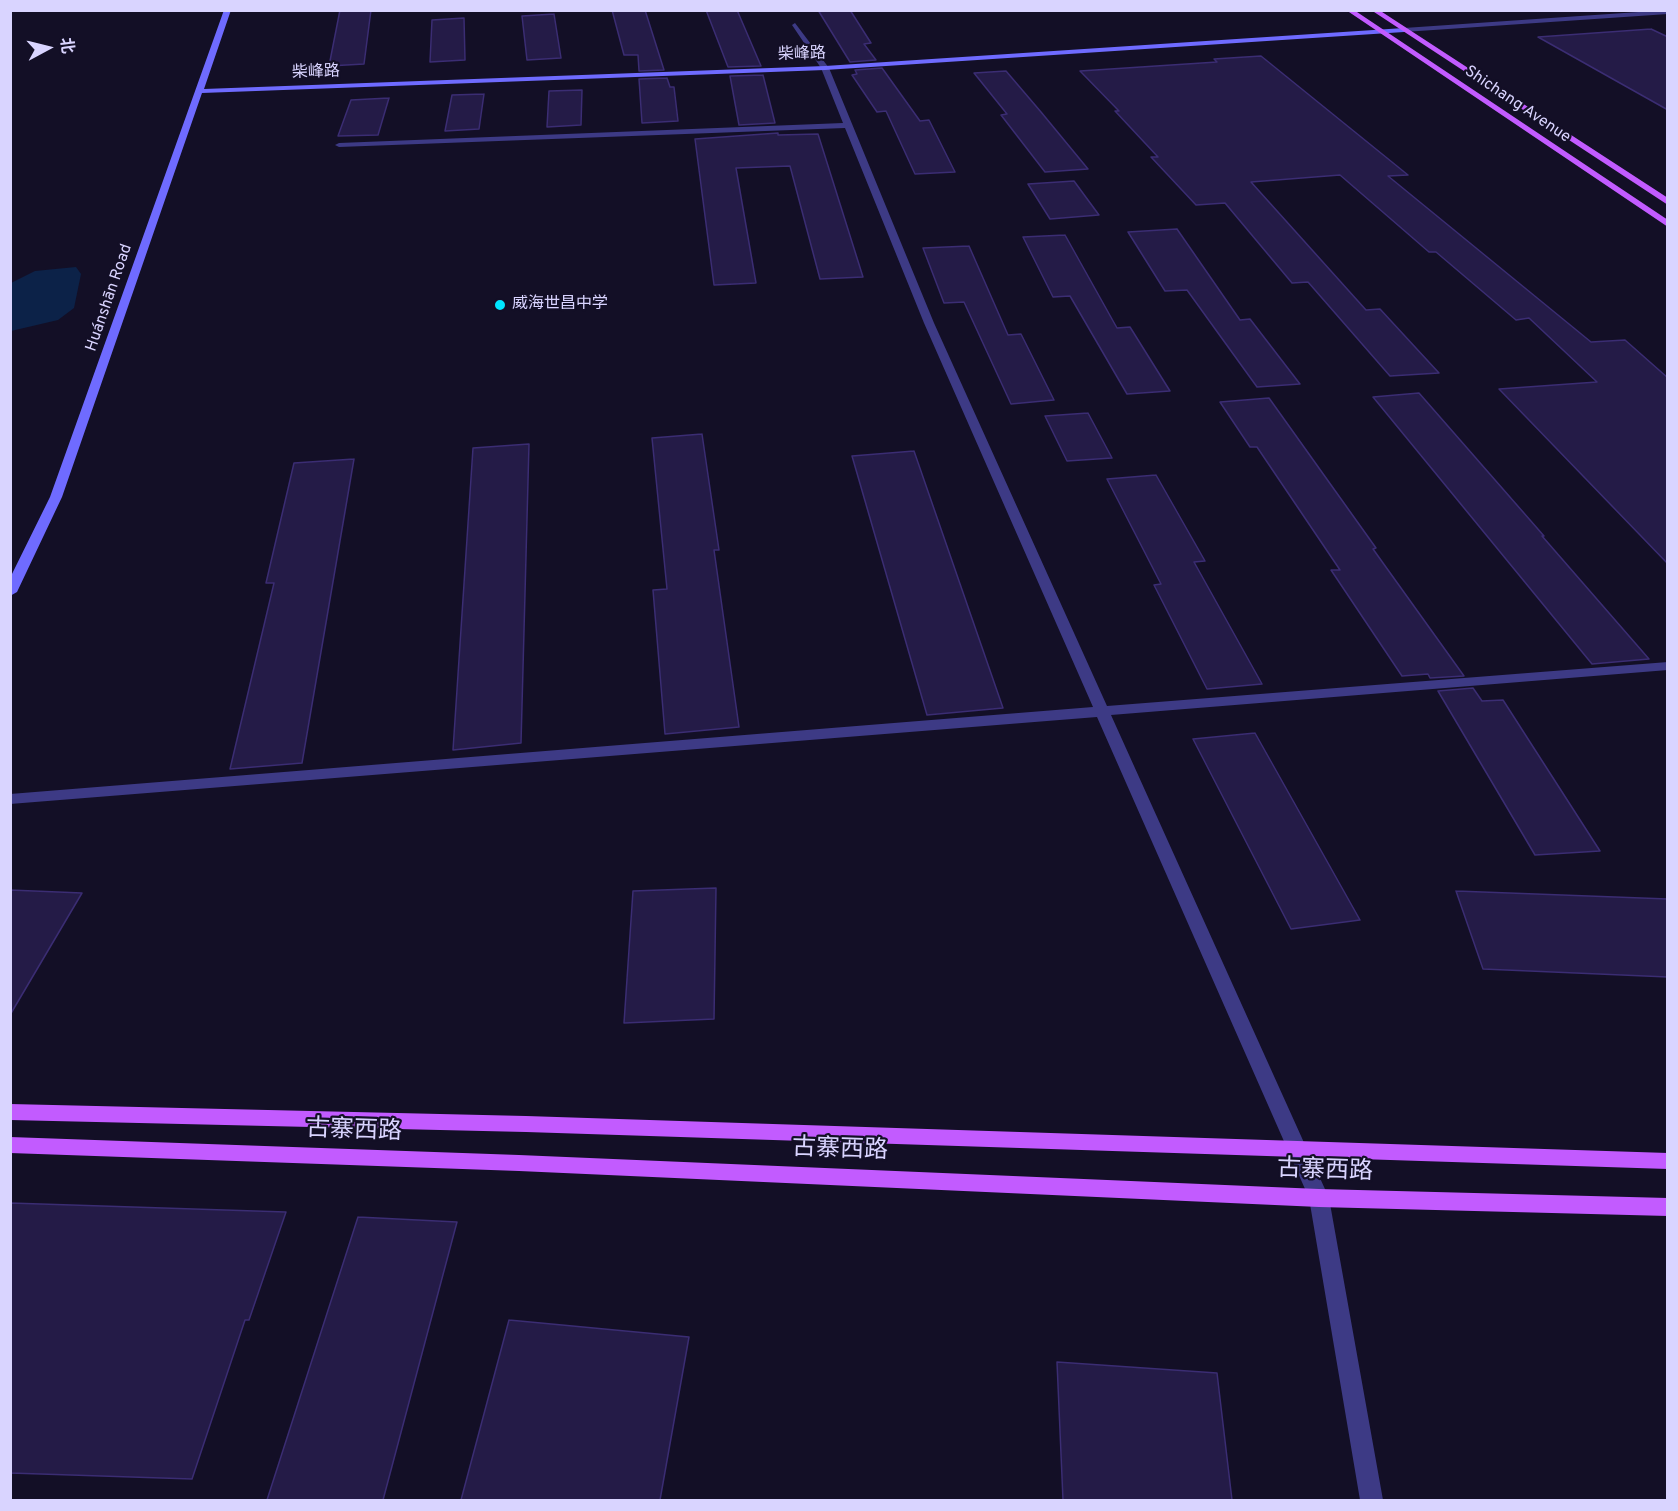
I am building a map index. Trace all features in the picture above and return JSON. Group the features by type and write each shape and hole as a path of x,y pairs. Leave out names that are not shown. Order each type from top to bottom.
{"main road":[{"name":"Shichang Avenue","path":"1349,10 1668,225"},
{"name":"Shichang Avenue","path":"1374,10 1668,202"},
{"name":"古寨西路","path":"10,1112 538,1125 1668,1161"},
{"name":"古寨西路","path":"10,1145 531,1163 1319,1198 1668,1207"}],"street":[{"name":"Huánshān Road","path":"10,592 56,498 228,10"},
{"name":"柴峰路","path":"200,88 823,65 1668,12"},
{"path":"795,25 823,65 929,322 1319,1198 1372,1500"},
{"name":"柴峰路","path":"823,65 1372,26 1404,30"},
{"path":"339,145 848,126"},
{"path":"10,799 1668,666"}],"water":[{"path":"76,267 81,274 74,308 58,320 11,331 11,283 35,271"}],"building":[{"path":"340,10 371,10 364,64 329,66"},
{"path":"612,10 645,10 664,70 639,71 638,55 624,55"},
{"path":"706,10 737,10 761,66 728,67"},
{"path":"818,10 850,10 871,43 864,44 876,60 850,62"},
{"path":"554,14 561,58 527,60 522,16"},
{"path":"464,18 465,60 430,62 432,20"},
{"path":"1651,29 1668,37 1668,110 1538,37"},
{"path":"1261,56 1408,175 1388,176 1591,342 1625,340 1668,378 1668,564 1499,389 1597,382 1529,318 1516,320 1436,252 1429,252 1340,175 1251,182 1366,310 1380,309 1439,373 1390,376 1308,282 1292,283 1225,203 1196,205 1151,157 1158,157 1115,111 1119,111 1080,71 1217,62 1214,59"},
{"path":"882,68 920,121 929,120 955,172 915,174 886,111 877,112 852,75 857,74 855,70"},
{"path":"1006,71 1088,169 1045,172 1001,115 1007,114 974,73"},
{"path":"763,75 775,123 739,125 730,76"},
{"path":"667,78 670,87 674,87 678,121 642,123 639,79"},
{"path":"582,90 581,125 547,127 549,91"},
{"path":"484,94 479,129 445,131 452,95"},
{"path":"389,98 378,135 338,136 351,100"},
{"path":"778,133 778,135 818,134 863,277 820,279 790,166 736,168 756,283 714,285 695,139"},
{"path":"1074,181 1099,215 1050,219 1028,184"},
{"path":"1177,229 1240,320 1250,319 1300,384 1257,387 1187,290 1165,291 1128,232"},
{"path":"1065,235 1117,328 1130,327 1170,391 1127,394 1070,296 1053,297 1023,237"},
{"path":"969,246 1008,335 1021,334 1054,400 1011,404 964,302 944,303 923,248"},
{"path":"1419,393 1649,659 1592,664 1373,397"},
{"path":"1269,398 1464,676 1430,678 1428,674 1402,676 1331,570 1340,570 1257,447 1250,447 1220,402"},
{"path":"1088,413 1112,458 1067,461 1045,416"},
{"path":"702,434 719,550 714,550 739,727 665,734 653,590 667,589 652,438"},
{"path":"529,444 521,743 453,750 473,448"},
{"path":"914,451 1003,708 927,715 852,456"},
{"path":"354,459 302,763 230,769 274,583 266,583 294,463"},
{"path":"1156,475 1205,561 1194,562 1262,684 1207,689 1154,585 1161,584 1107,479"},
{"path":"1473,688 1482,701 1503,700 1600,851 1535,855 1438,691"},
{"path":"1255,733 1360,920 1291,929 1193,739"},
{"path":"716,888 714,1019 624,1023 633,891"},
{"path":"10,890 82,893 10,1015"},
{"path":"1456,891 1668,899 1668,977 1483,969"},
{"path":"10,1203 286,1212 249,1320 245,1320 192,1479 10,1473"},
{"path":"358,1217 457,1222 383,1500 267,1500"},
{"path":"509,1320 689,1337 660,1500 461,1500"},
{"path":"1057,1362 1217,1373 1232,1500 1063,1500"}],"place":[{"name":"威海世昌中学","path":"500,305"}]}
